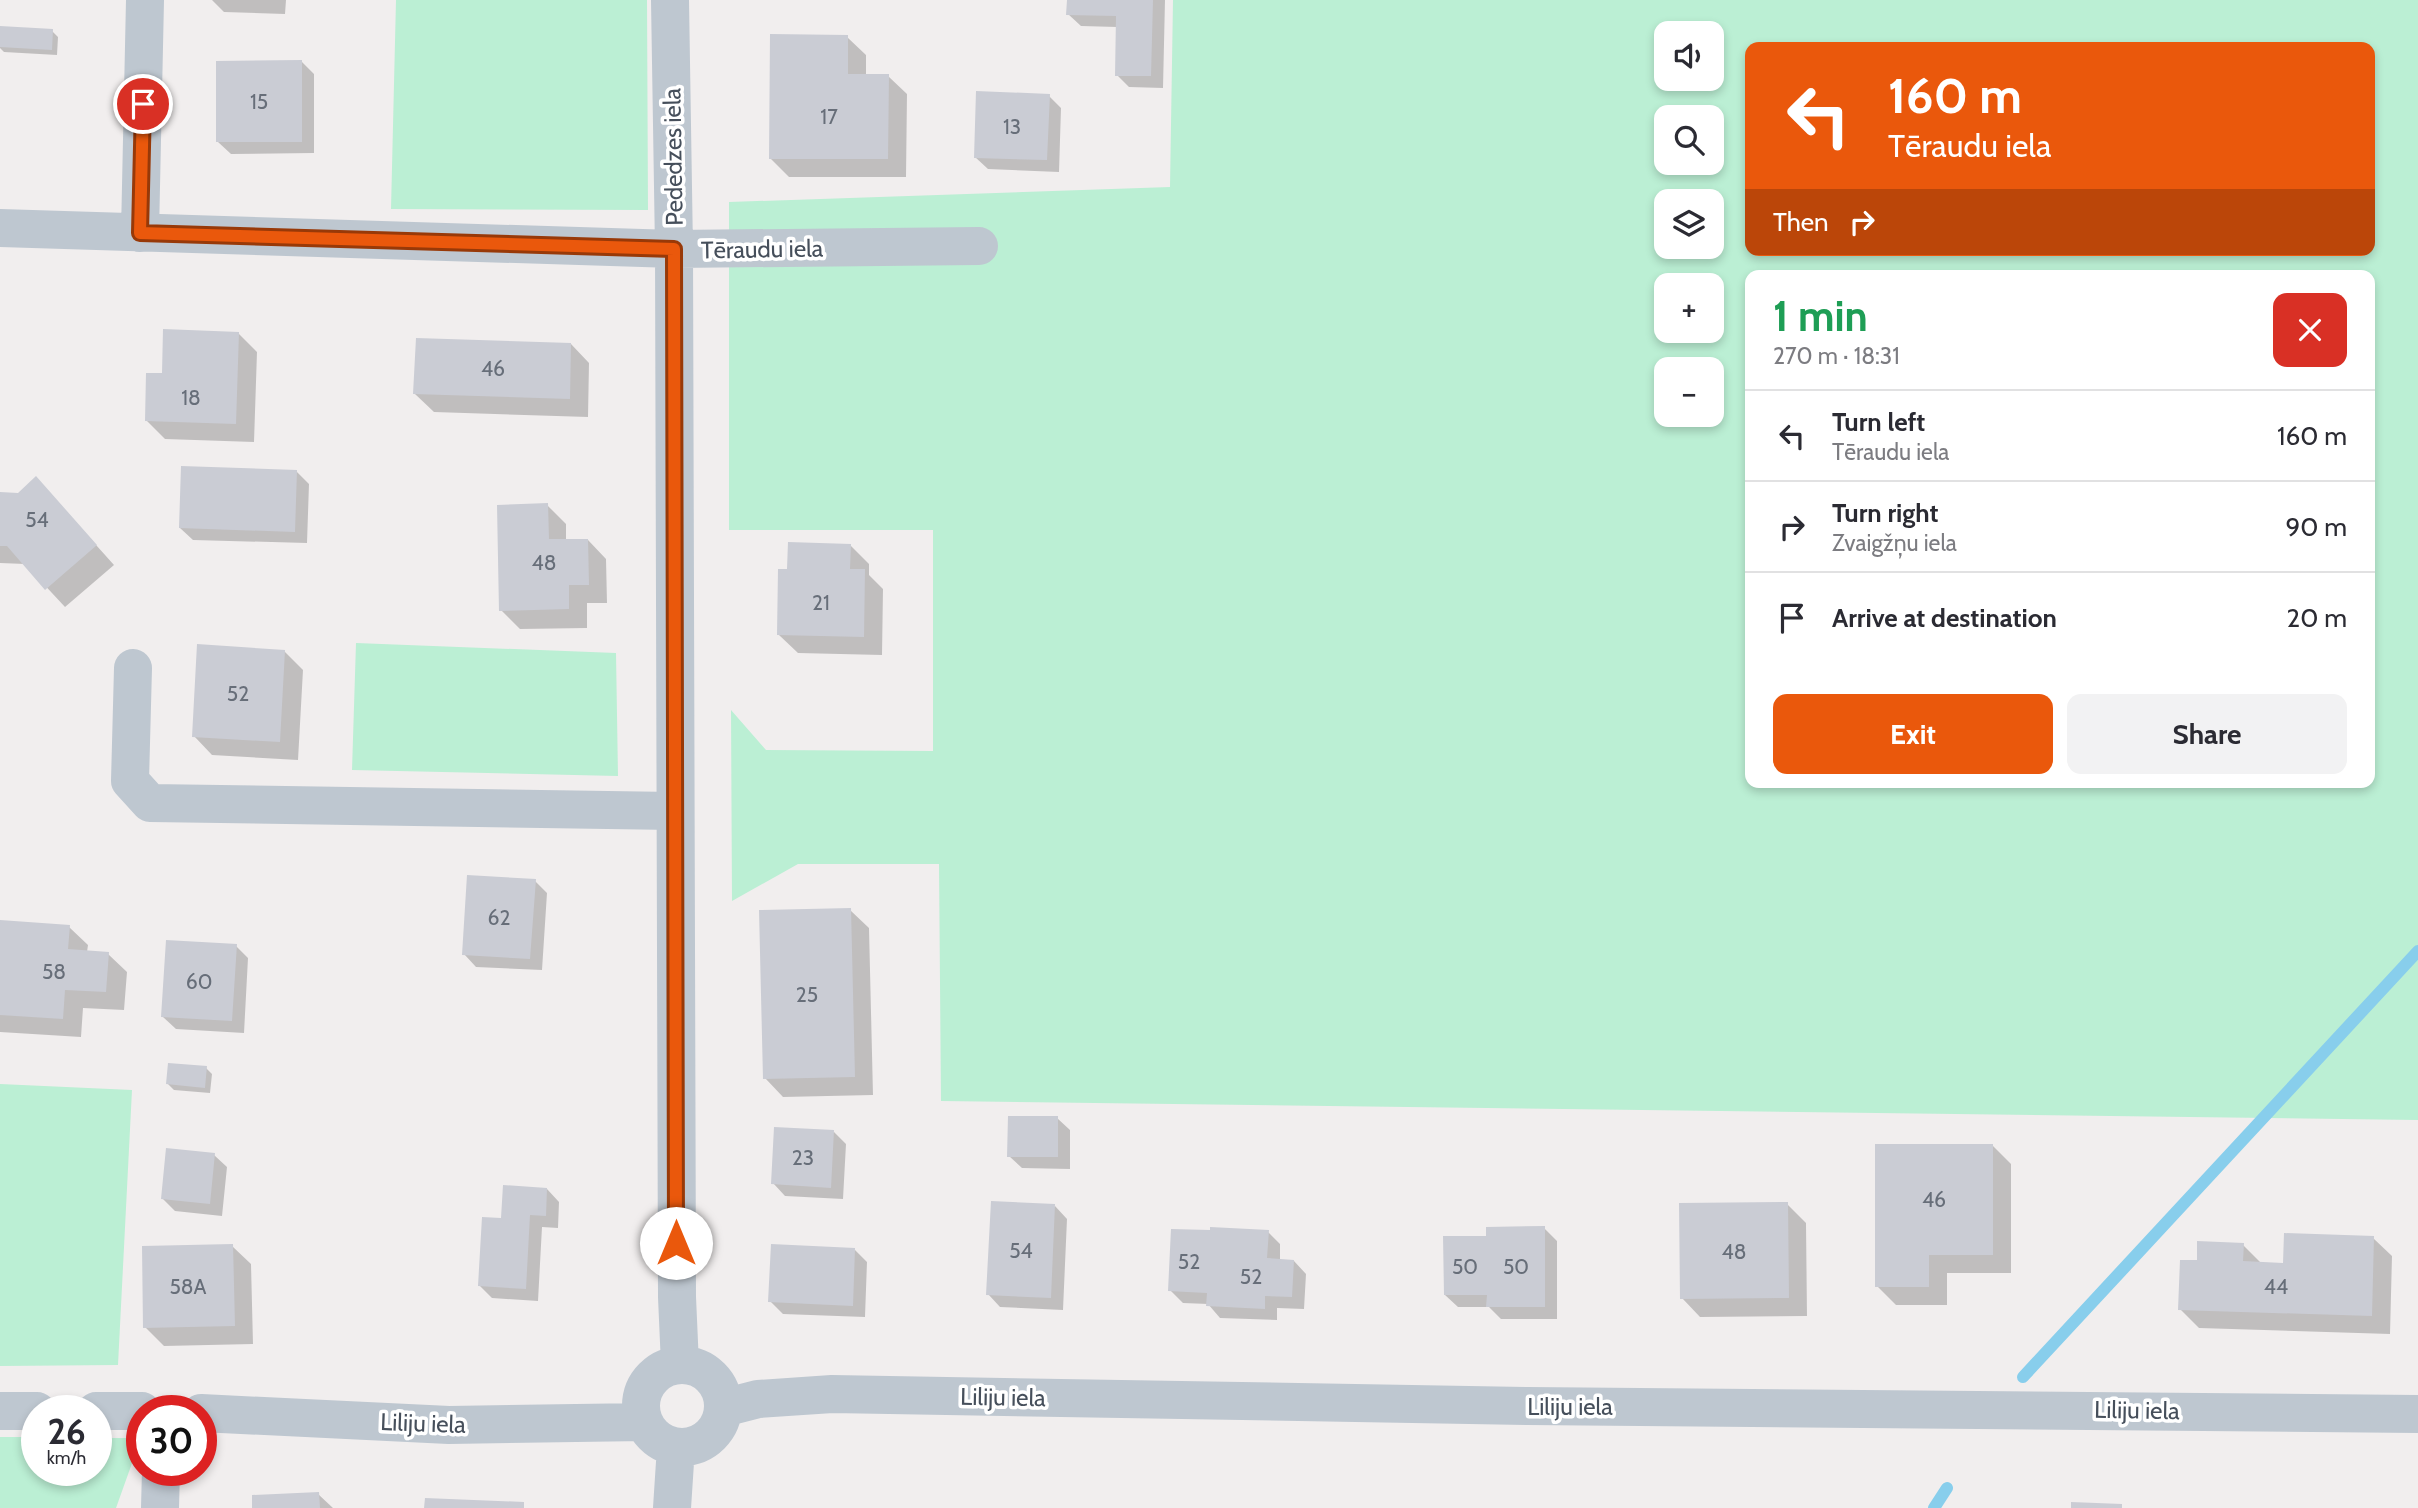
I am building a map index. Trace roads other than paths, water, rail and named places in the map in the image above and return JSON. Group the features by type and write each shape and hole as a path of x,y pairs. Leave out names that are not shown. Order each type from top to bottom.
{"street":[{"path":"140,233 145,0"},
{"name":"Pededzes iela","path":"670,0 674,249 677,1297 680,1365"},
{"name":"Tēraudu iela","path":"0,228 674,249 979,246"},
{"path":"133,668 130,781 150,803 674,811"},
{"path":"680,1365 694,1367 716,1382 722,1395 723,1408 721,1421 713,1433 703,1442 690,1447 676,1447 657,1438 644,1422 641,1412 642,1398 655,1375 680,1365"},
{"name":"Liliju iela","path":"723,1408 758,1399 832,1394 1528,1406 2418,1414"},
{"path":"0,1411 21,1411"},
{"name":"Liliju iela","path":"217,1414 449,1425 644,1422"},
{"path":"673,1508 676,1447"},
{"path":"160,1508 161,1486"}],"waterway":[{"path":"2023,1377 2418,951"},
{"path":"1934,1508 1947,1488"}]}
